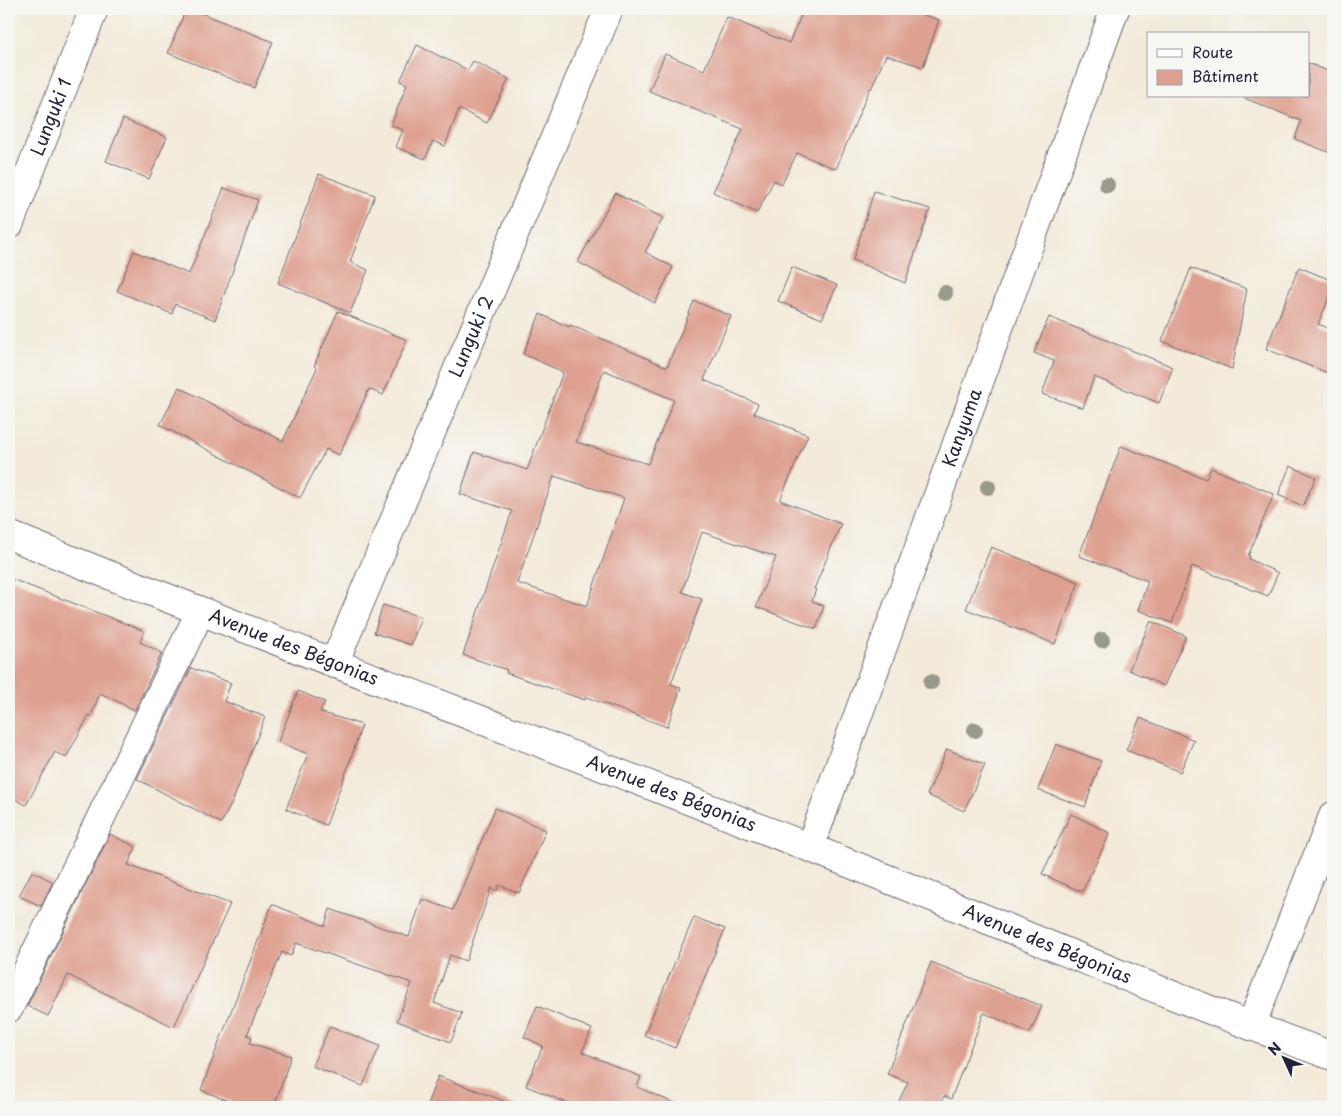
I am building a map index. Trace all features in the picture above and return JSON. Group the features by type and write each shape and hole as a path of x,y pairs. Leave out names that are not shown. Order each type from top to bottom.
{"street":[{"name":"Lunguki 1","path":"9,225 94,9"},
{"name":"Lunguki 2","path":"334,664 609,9"},
{"name":"Kanyuma","path":"810,848 1115,9"},
{"name":"Avenue des Bégonias","path":"9,536 810,848 1251,1026 1333,1056"},
{"path":"9,1008 93,832 143,734 200,612"},
{"path":"1251,1026 1333,816"}],"building":[{"path":"186,9 191,9 273,42 254,88 168,53"},
{"path":"804,9 907,9 939,20 923,67 886,55 836,169 797,153 782,184 774,180 757,213 713,192 743,129 649,91 665,54 704,70 727,17 789,43"},
{"path":"417,45 468,70 473,61 509,79 487,123 459,109 445,146 433,141 425,159 396,147 403,130 391,125 407,84 400,81"},
{"path":"1310,64 1333,73 1333,154 1295,139 1301,121 1244,98 1310,98"},
{"path":"123,119 167,137 149,179 106,161"},
{"path":"319,174 375,195 350,262 368,270 350,313 278,283"},
{"path":"224,188 258,200 215,320 175,304 172,314 117,291 134,251 189,274"},
{"path":"874,191 930,209 905,283 853,260"},
{"path":"615,193 663,218 645,252 673,267 655,303 578,262"},
{"path":"792,267 837,285 822,319 778,301"},
{"path":"1299,267 1333,281 1333,288 1318,324 1333,330 1333,375 1266,349"},
{"path":"1191,268 1247,289 1232,369 1162,341"},
{"path":"694,301 731,316 704,380 758,404 754,413 808,435 780,500 841,524 814,589 816,589 812,601 824,606 816,629 756,607 776,557 702,532 682,592 702,599 671,684 681,688 667,727 586,697 585,700 506,673 507,670 463,655 512,511 460,494 474,452 527,470 563,372 523,354 540,314 667,367","holes":["604,370 674,400 648,464 576,442","554,476 624,498 587,606 517,583"]},
{"path":"338,311 407,340 383,395 369,389 339,455 326,449 300,498 160,425 179,387 283,441 317,368 314,366"},
{"path":"1049,317 1173,367 1159,403 1094,377 1083,408 1042,394 1054,361 1034,353"},
{"path":"1121,446 1206,479 1211,468 1274,494 1248,556 1250,556 1249,559 1278,573 1268,596 1192,566 1172,623 1138,610 1148,581 1079,556"},
{"path":"1290,466 1316,477 1303,506 1278,495"},
{"path":"991,547 1079,582 1055,644 966,609"},
{"path":"9,578 144,631 140,642 162,653 135,710 100,693 91,716 89,715 66,758 55,752 26,805 9,796"},
{"path":"383,605 421,617 411,645 374,633"},
{"path":"1151,621 1186,636 1164,686 1129,670"},
{"path":"191,668 231,683 224,701 265,717 232,803 221,823 137,779"},
{"path":"298,691 325,702 320,712 362,725 326,825 286,809 308,754 278,742"},
{"path":"1140,718 1194,740 1180,772 1126,750"},
{"path":"1056,744 1101,761 1085,807 1038,790"},
{"path":"947,749 985,765 964,811 927,795"},
{"path":"495,808 546,830 519,893 499,885 497,891 491,888 466,961 450,955 434,1003 462,1013 451,1042 397,1021 412,983 296,943 291,956 282,952 247,1035 252,1037 250,1043 291,1056 274,1107 244,1107 201,1090 272,904 325,926 330,909 409,937 422,899 453,910"},
{"path":"1071,814 1110,833 1082,892 1042,874"},
{"path":"110,834 136,847 128,865 230,904 174,1027 68,975 48,1016 27,1006"},
{"path":"32,871 53,882 41,906 19,896"},
{"path":"694,917 725,929 675,1048 644,1035"},
{"path":"931,962 1042,1006 1030,1033 984,1013 951,1099 944,1096 938,1107 896,1107 908,1082 887,1074"},
{"path":"537,1006 592,1029 582,1052 641,1077 637,1087 683,1107 577,1107 526,1086 543,1046 524,1037"},
{"path":"330,1026 380,1046 363,1086 312,1066"},
{"path":"438,1076 515,1105 515,1107 426,1107"}]}
